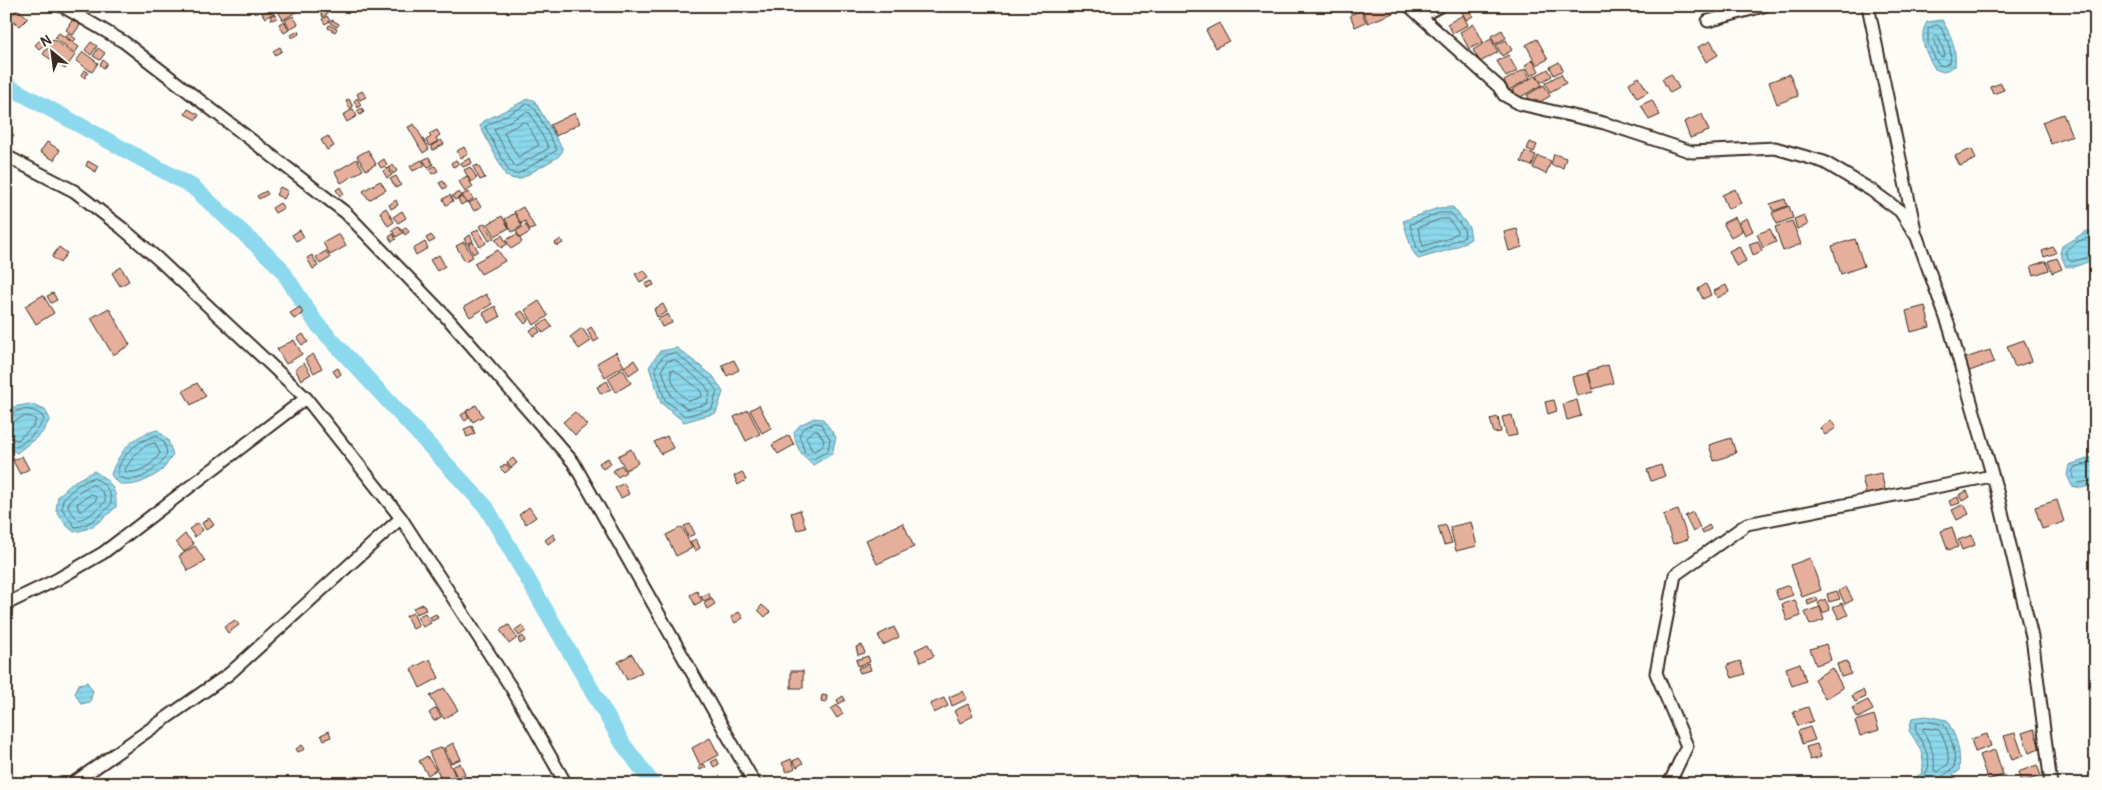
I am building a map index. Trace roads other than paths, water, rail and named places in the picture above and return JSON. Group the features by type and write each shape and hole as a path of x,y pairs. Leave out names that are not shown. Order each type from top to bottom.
{"street":[{"path":"62,6 124,42 346,212 450,321 573,462 755,784"},
{"path":"1409,6 1499,87 1504,95 1520,104 1604,124 1692,152 1775,148 1824,162 1871,190 1900,212 1917,237"},
{"path":"1421,16 1440,6"},
{"path":"1708,21 1762,6"},
{"path":"1868,6 1917,237 1950,329 1992,476 2032,637 2051,784"},
{"path":"6,156 74,191 122,228 158,259 306,398 402,518 512,689 566,784"},
{"path":"6,604 56,580 103,552 306,398"},
{"path":"1669,784 1687,746 1656,673 1675,575 1747,524 1992,476"},
{"path":"72,784 229,674 402,518"}],"water":[{"path":"1942,20 1953,42 1955,53 1955,66 1943,72 1935,69 1923,40 1924,28 1927,22"},
{"path":"528,99 534,100 562,148 562,152 558,157 520,179 514,179 506,176 480,126 484,121"},
{"path":"1453,207 1469,227 1471,239 1452,249 1418,259 1412,250 1403,221 1438,208"},
{"path":"2087,231 2096,234 2096,259 2074,267 2066,267 2060,253 2062,246"},
{"path":"677,348 713,376 723,392 716,413 684,422 661,403 649,367 660,351"},
{"path":"30,404 45,410 50,419 42,433 17,453 6,447 6,414 13,407"},
{"path":"814,418 823,419 836,437 832,454 813,465 800,451 794,432 800,425"},
{"path":"158,430 168,440 173,455 164,468 149,479 134,484 121,484 115,480 111,474 128,445 149,432"},
{"path":"2096,456 2096,485 2081,488 2072,486 2067,475 2069,465"},
{"path":"94,471 104,478 114,490 116,507 102,520 92,526 74,532 66,525 56,510 58,496 75,481"},
{"path":"87,682 93,691 90,702 81,704 75,693 79,684"},
{"path":"1926,716 1947,720 1958,744 1959,771 1940,784 1906,784 1922,773 1923,767 1920,750 1909,731 1912,718"}],"waterway":[{"path":"6,85 193,187 280,267 316,323 486,507 623,744 653,784"}]}
